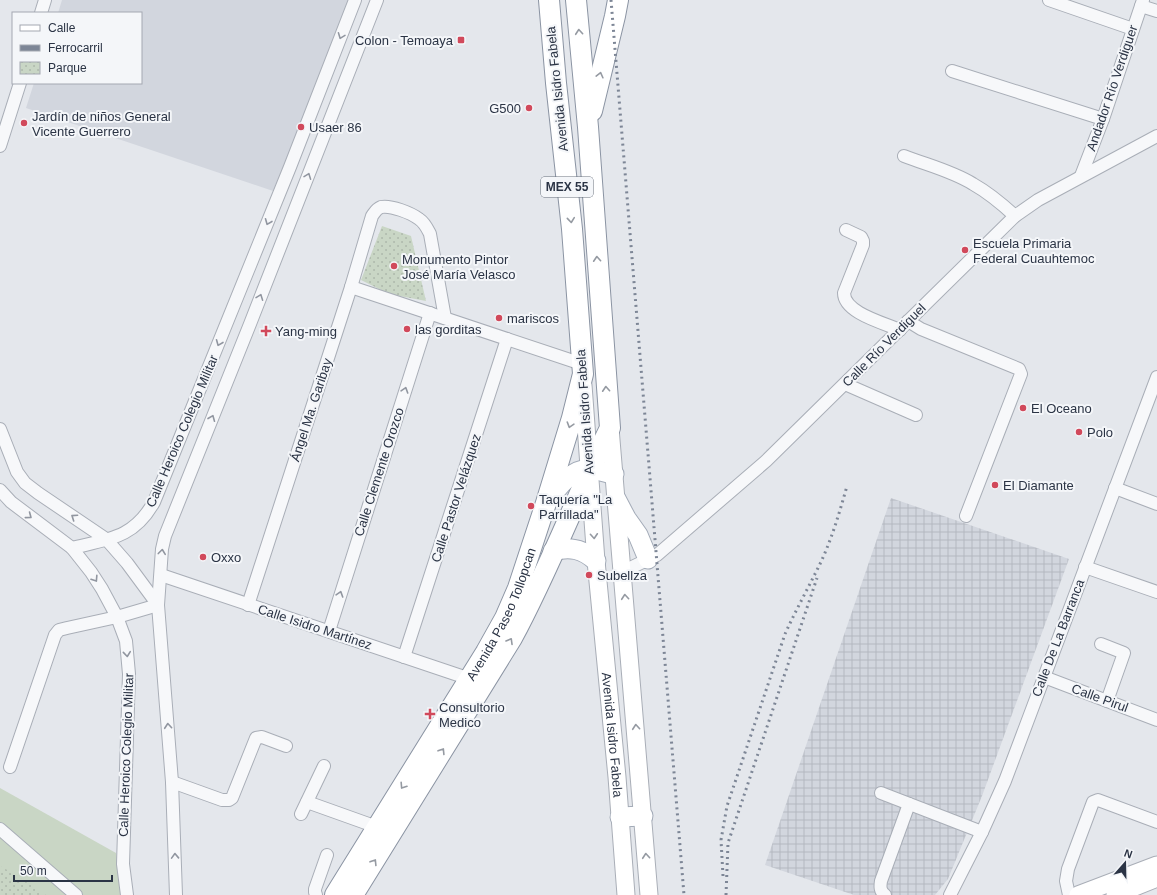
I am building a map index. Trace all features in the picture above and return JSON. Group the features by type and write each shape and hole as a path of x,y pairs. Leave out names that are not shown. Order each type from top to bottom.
{"highway":[{"name":"Avenida Isidro Fabela","path":"549,0 556,84 572,229 582,369"},
{"name":"Avenida Isidro Fabela","path":"576,0 588,127 610,428"},
{"path":"588,127 618,0"},
{"name":"Avenida Paseo Tollopcan","path":"335,895 497,635 512,604 546,503 572,418 582,369"},
{"name":"Avenida Paseo Tollopcan","path":"353,895 512,638 532,599 610,428"}],"main road":[{"name":"Avenida Isidro Fabela","path":"582,369 596,561 626,895"},
{"name":"Avenida Isidro Fabela","path":"610,428 650,895"},
{"path":"546,503 564,481 577,472 590,469 614,474"},
{"path":"616,499 626,518 638,535 648,559"},
{"path":"553,551 568,548 576,549 584,551 596,561"},
{"path":"620,817 643,816"},
{"path":"1078,895 1157,865"},
{"path":"1114,895 1157,878"}],"street":[{"path":"41,12 46,0"},
{"name":"Calle Heroico Colegio Militar","path":"127,895 123,864 128,660 126,641 116,617 94,578 72,548 124,534 137,525 147,514 154,502 276,202 355,0"},
{"name":"Calle Heroico Colegio Militar","path":"176,895 172,782 158,605 162,549 165,536 204,436 295,210 377,0"},
{"path":"1049,0 1133,29"},
{"path":"1142,3 1157,11"},
{"name":"Andador Río Verdiguer","path":"1081,176 1103,119 1142,3"},
{"path":"952,71 1103,119"},
{"path":"0,146 20,84"},
{"name":"Calle Río Verdiguel","path":"622,572 656,554 766,460 1015,216 1038,200 1157,136"},
{"path":"904,156 972,183 985,191 1015,216"},
{"path":"276,202 295,210"},
{"name":"Ángel Ma. Garibay","path":"248,604 351,286 372,216 376,210 382,207 391,207 407,212 419,219 426,226 430,234 445,318"},
{"path":"846,230 861,237 863,241 863,245 844,293 844,298 849,306 856,311 904,326 921,329 1019,369 1021,372 966,516"},
{"path":"351,286 508,339 582,369"},
{"name":"Calle Clemente Orozco","path":"328,631 430,313"},
{"name":"Calle Pastor Velázquez","path":"404,657 508,339"},
{"name":"Calle De La Barranca","path":"950,895 982,832 1005,781 1157,377"},
{"path":"845,384 916,415"},
{"path":"0,428 17,472 25,483 106,539 127,563 158,605 116,617 59,630 55,635 10,767"},
{"path":"183,429 204,436"},
{"path":"1115,488 1157,504"},
{"path":"0,490 11,502 72,548"},
{"path":"1085,567 1157,592"},
{"name":"Calle Isidro Martínez","path":"161,575 470,679"},
{"path":"1101,644 1124,653 1107,701"},
{"name":"Calle Pirul","path":"1044,677 1157,720"},
{"path":"172,782 222,800 229,800 233,795 256,738 262,737 286,746"},
{"path":"301,814 324,766"},
{"path":"881,793 982,832"},
{"path":"1069,895 1066,881 1068,869 1092,802 1098,800 1157,822"},
{"path":"307,802 377,827"},
{"path":"885,895 882,893 880,887 881,880 909,804"},
{"path":"0,829 76,895"},
{"path":"316,895 315,889 327,855"}],"shaded area":[{"path":"62,0 351,0 273,191 26,108 34,84 142,84 142,12 58,12"},
{"path":"891,498 1069,559 982,796 948,879 935,895 854,895 765,865"}],"green space":[{"path":"382,226 411,236 426,301 389,294 361,280"},
{"path":"0,788 116,853 121,895 0,895"},
{"path":"0,866 11,872 46,895 0,895"}],"railway":[{"path":"611,0 684,895"},
{"path":"723,876 721,840 727,806 785,634 827,548 847,486"},
{"path":"726,895 728,843 817,578"}],"place":[{"name":"Colon - Temoaya","path":"461,40"},
{"name":"G500","path":"529,108"},
{"name":"Jardín de niños General Vicente Guerrero","path":"24,123"},
{"name":"Usaer 86","path":"301,127"},
{"name":"Escuela Primaria Federal Cuauhtemoc","path":"965,250"},
{"name":"Monumento Pintor José María Velasco","path":"394,266"},
{"name":"mariscos","path":"499,318"},
{"name":"las gorditas","path":"407,329"},
{"name":"Yang-ming","path":"266,331"},
{"name":"El Oceano","path":"1023,408"},
{"name":"Polo","path":"1079,432"},
{"name":"El Diamante","path":"995,485"},
{"name":"Taquería \"La Parrillada\"","path":"531,506"},
{"name":"Oxxo","path":"203,557"},
{"name":"Subellza","path":"589,575"},
{"name":"Consultorio Medico","path":"430,714"}]}
